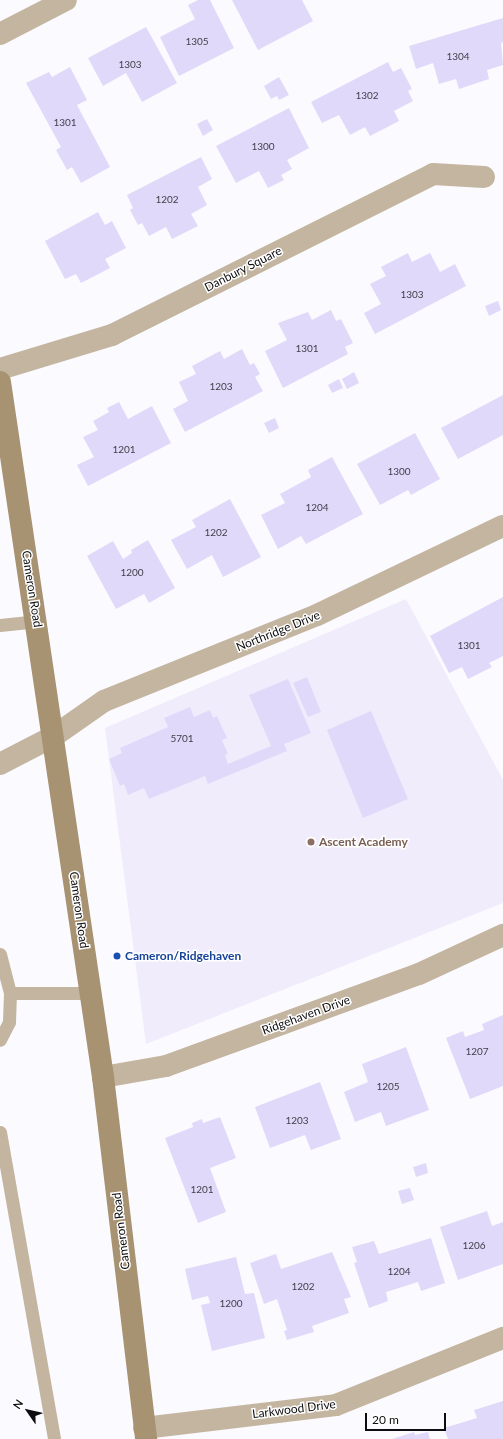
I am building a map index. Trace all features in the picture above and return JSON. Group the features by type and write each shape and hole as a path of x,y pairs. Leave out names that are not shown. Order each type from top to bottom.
{"main road":[{"name":"Cameron Road","path":"0,382 54,736 103,1076 145,1433"}],"street":[{"path":"0,34 66,0"},
{"name":"Danbury Square","path":"0,368 112,335 433,174 484,177"},
{"name":"Northridge Drive","path":"0,764 54,736 104,701 317,615 503,526"},
{"name":"Ridgehaven Drive","path":"103,1076 166,1066 419,974 503,935"},
{"name":"Larkwood Drive","path":"145,1433 336,1405 503,1338"}],"lane":[{"path":"0,626 36,621"},
{"path":"0,954 10,993 9,1022 0,1040"},
{"path":"10,993 91,993"},
{"path":"0,1132 54,1439"}],"shaded area":[{"name":"Ascent Academy","path":"406,599 503,780 503,903 146,1044 105,728"}],"building":[{"path":"198,0 210,0 234,48 179,76 160,37 195,19 188,5"},
{"path":"232,0 302,0 313,21 258,50"},
{"path":"503,18 503,42 501,43 503,65 487,70 489,79 459,89 456,79 439,84 433,63 416,69 409,46"},
{"path":"146,27 177,83 142,102 126,73 103,86 88,58"},
{"path":"388,62 393,72 401,68 412,89 408,91 413,101 394,111 399,121 370,136 365,127 350,135 339,115 322,123 311,102"},
{"path":"70,67 87,100 77,105 110,167 81,183 72,167 67,170 56,150 61,147 26,83 49,72 52,77"},
{"path":"279,77 289,95 279,100 277,96 271,99 264,86"},
{"path":"289,108 309,148 287,160 292,169 281,175 284,180 268,188 259,171 236,183 216,146"},
{"path":"207,119 213,130 203,136 197,124"},
{"path":"201,157 212,179 198,187 207,205 191,214 198,226 172,239 166,227 149,236 142,223 138,225 130,210 133,208 127,195"},
{"path":"98,212 105,225 112,221 126,248 105,259 110,268 81,283 76,274 65,279 45,241"},
{"path":"408,253 412,262 430,253 440,272 455,264 466,286 375,334 364,313 381,304 370,284 386,276 381,267"},
{"path":"498,301 501,310 489,316 485,306"},
{"path":"331,310 336,321 341,319 353,343 345,347 348,354 283,388 265,351 287,340 278,323 308,312 312,320"},
{"path":"242,349 250,365 254,363 260,374 255,377 263,391 185,432 173,409 188,401 179,382 196,374 192,366 220,351 224,359"},
{"path":"354,372 359,383 347,389 342,379"},
{"path":"339,379 343,388 332,393 328,385"},
{"path":"503,395 503,435 458,459 441,428"},
{"path":"119,402 128,419 152,406 171,443 88,486 77,465 94,457 83,437 98,430 93,421 109,412 107,408"},
{"path":"275,418 279,428 269,433 264,423"},
{"path":"415,433 440,479 411,495 408,490 380,505 357,464"},
{"path":"332,457 363,514 306,544 301,536 278,549 261,515 285,503 280,494 311,477 308,470"},
{"path":"230,499 261,557 223,577 212,555 187,569 171,540 196,527 192,520"},
{"path":"148,540 175,588 149,603 144,594 116,609 87,556 113,541 123,559 132,553 131,550"},
{"path":"503,597 503,656 489,663 492,667 468,679 462,667 449,673 430,636"},
{"path":"307,677 321,712 308,717 293,683"},
{"path":"288,679 311,733 284,744 287,751 208,784 205,776 149,799 144,788 128,795 124,784 120,786 109,759 122,753 120,748 168,727 164,718 190,707 194,717 210,710 213,718 217,716 227,738 222,740 228,754 225,755 228,764 271,746 249,695"},
{"path":"371,711 408,799 363,818 327,730"},
{"path":"503,1015 503,1086 470,1099 446,1038 463,1031 465,1037 484,1030 482,1024"},
{"path":"406,1047 429,1110 386,1126 381,1112 355,1122 344,1092 368,1082 362,1064"},
{"path":"320,1082 341,1139 311,1150 305,1135 270,1148 255,1107"},
{"path":"220,1117 236,1158 210,1168 226,1212 198,1223 165,1138 193,1127 192,1123 202,1119 203,1123"},
{"path":"426,1163 428,1173 416,1177 413,1167"},
{"path":"410,1188 414,1200 402,1204 398,1191"},
{"path":"487,1211 492,1226 503,1222 503,1264 458,1280 440,1227"},
{"path":"431,1238 445,1283 421,1291 418,1282 386,1292 388,1301 369,1308 354,1263 357,1262 352,1247 374,1241 379,1254"},
{"path":"332,1252 351,1297 344,1299 349,1313 312,1326 314,1332 287,1340 284,1331 287,1330 277,1299 264,1304 250,1263 276,1254 281,1269"},
{"path":"236,1257 245,1294 254,1293 265,1338 212,1351 201,1305 210,1303 208,1296 192,1300 185,1269"},
{"path":"503,1401 503,1439 448,1439 444,1428 477,1418 474,1410"},
{"path":"414,1432 415,1435 428,1432 430,1439 392,1439"}],"place":[{"name":"Ascent Academy","path":"311,842"},
{"name":"Cameron/Ridgehaven","path":"117,956"}]}
